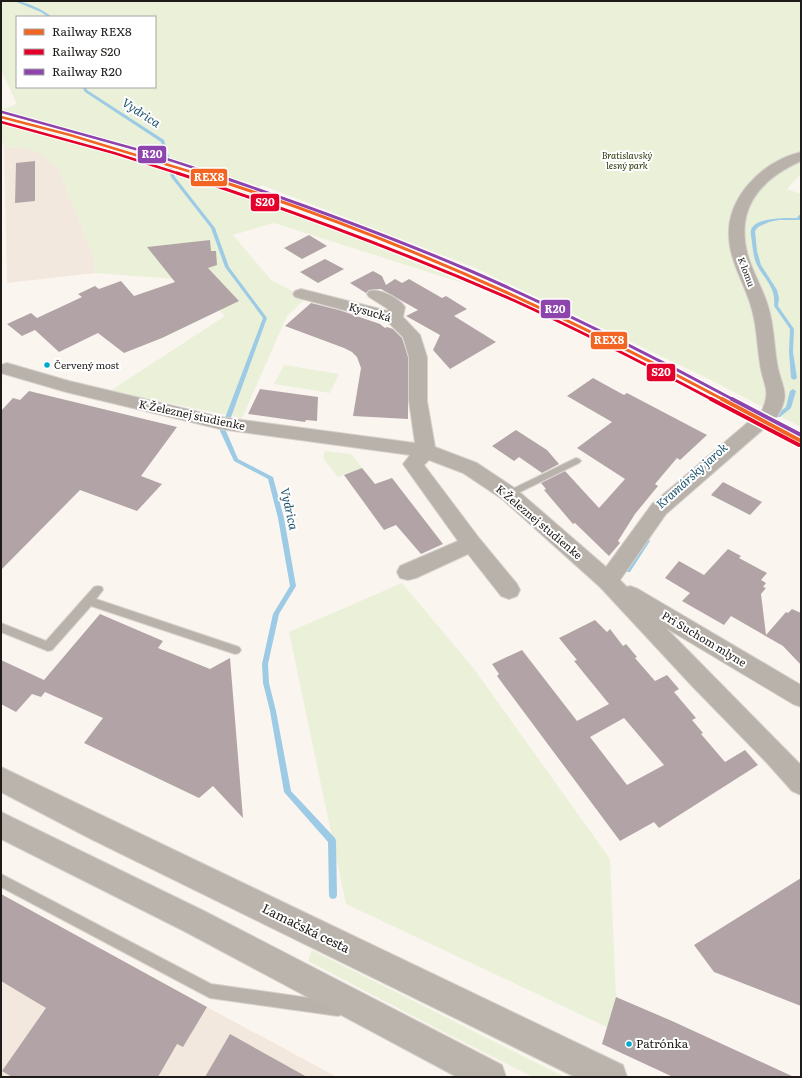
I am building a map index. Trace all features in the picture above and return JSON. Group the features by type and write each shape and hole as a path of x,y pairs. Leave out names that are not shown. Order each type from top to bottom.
{"main road":[{"name":"Lamačská cesta","path":"1,779 99,829 456,1003 612,1077"},
{"path":"1,825 194,921 490,1077"}],"street":[{"name":"K lomu","path":"608,581 659,509 765,418 777,398 775,382 769,367 766,328 760,305 739,256 735,236 736,224 742,206 748,195 764,176 786,162 801,156"},
{"name":"Kysucká","path":"301,294 394,318 411,335 418,356 418,401 426,451"},
{"path":"375,294 397,307 394,318"},
{"name":"K Železnej studienke","path":"3,366 66,386 220,423 426,451 470,468 509,494 608,581 801,783"},
{"path":"426,451 413,464 472,544 509,590"},
{"path":"408,572 472,544"},
{"name":"Pri Suchom mlyne","path":"608,581 801,698"}],"lane":[{"path":"509,494 576,461"},
{"path":"1,627 48,647 98,590"},
{"path":"89,601 235,650"},
{"path":"1,880 210,991 370,1013"}],"shaded area":[{"path":"4,147 26,148 46,156 52,165 57,165 94,257 95,273 7,283"},
{"path":"1,894 207,1007 337,1077 1,1077"}],"green space":[{"name":"Bratislavský lesný park","path":"1,1 801,1 801,174 787,189 801,194 801,427 711,380 473,267 262,185 250,194 472,286 274,223 233,235 271,280 306,298 287,316 242,418 110,391 225,316 189,280 95,273 94,257 57,166 52,165 48,159 37,152 4,147 1,137 1,110 17,104 1,70"},
{"path":"284,365 339,374 330,393 274,384"},
{"path":"325,451 351,454 362,468 338,477 323,458"},
{"path":"402,583 474,669 610,859 616,997 607,1027 346,904 289,632"},
{"path":"312,950 565,1077 533,1077 453,1037 308,961"}],"building":[{"path":"35,161 35,201 15,203 16,163"},
{"path":"309,235 327,246 302,259 284,248"},
{"path":"210,240 211,251 216,251 217,265 208,268 239,301 162,338 124,353 98,333 59,352 35,330 22,336 7,324 31,313 37,318 82,297 78,294 95,286 99,289 121,281 134,296 175,282 147,247"},
{"path":"325,259 344,269 318,283 300,272"},
{"path":"373,271 382,276 386,285 395,279 402,283 409,279 442,298 446,296 467,309 454,316 496,342 450,369 433,350 440,335 406,316 418,310 381,289 369,290 366,293 350,283"},
{"path":"311,303 339,310 380,324 385,328 387,327 393,329 402,338 408,357 408,419 353,416 361,368 357,357 352,352 344,348 285,326"},
{"path":"593,378 624,395 627,393 707,435 680,460 677,458 655,484 658,486 635,514 618,541 620,543 609,556 575,523 573,524 544,490 546,489 541,483 565,471 599,508 625,479 577,448 612,422 567,396"},
{"path":"260,389 318,397 317,421 306,420 305,422 248,414"},
{"path":"29,391 177,427 141,476 162,484 137,511 80,490 1,570 1,411 13,398 20,400"},
{"path":"516,430 547,450 559,464 542,473 519,457 514,461 492,446"},
{"path":"362,468 375,484 392,478 443,544 421,554 396,525 384,530 344,475"},
{"path":"723,482 762,502 750,515 711,495"},
{"path":"728,549 741,556 739,558 767,573 761,580 766,583 763,587 766,588 761,594 766,635 786,612 788,613 792,609 801,613 801,665 783,646 731,616 724,625 682,601 690,593 665,578 679,561 704,575"},
{"path":"100,614 163,641 158,648 210,669 230,658 243,818 213,786 199,798 84,743 103,718 45,692 41,697 32,694 16,712 1,704 1,660 44,680"},
{"path":"595,620 607,632 610,629 623,646 626,644 637,657 635,658 655,681 667,675 679,689 674,692 696,718 692,720 703,733 701,734 725,762 745,750 758,765 659,828 654,822 620,841 497,676 499,674 492,664 522,650 577,721 609,704 574,661 577,660 559,638","holes":["624,718 664,765 627,785 590,737"]},
{"path":"801,878 801,1006 714,972 694,945"},
{"path":"1,894 207,1007 183,1047 177,1044 158,1077 12,1077 2,1071 46,1008 1,981"},
{"path":"616,997 794,1077 673,1077 602,1044"},
{"path":"230,1034 307,1077 205,1077"}],"waterway":[{"name":"Vydrica","path":"16,1 42,11 49,16"},
{"name":"Vydrica","path":"84,88 86,91 163,141 173,177 213,228 227,267 265,318 223,431 236,460 271,478 281,518 293,586 276,614 265,664 266,683 273,711 288,792 332,841 333,895"},
{"name":"Kramársky jarok","path":"794,378 791,352 792,329 776,306 777,298 775,290 759,265 755,251 753,231 756,226 768,221 779,219 798,219 801,216"},
{"name":"Kramársky jarok","path":"778,416 788,408 793,391"},
{"name":"Kramársky jarok","path":"628,570 647,541"}],"rail line":[{"name":"R20","path":"2,112 71,130 207,172 274,194 408,245 473,272 572,317 671,366 801,435"},
{"name":"REX8","path":"1,117 70,135 206,176 341,223 407,249 538,306 604,338 670,371 801,441"},
{"name":"S20","path":"1,122 170,170 281,208 391,249 525,306 569,327 668,376 799,445"}],"place":[{"name":"Červený most","path":"47,365"},
{"name":"Patrónka","path":"629,1044"}]}
